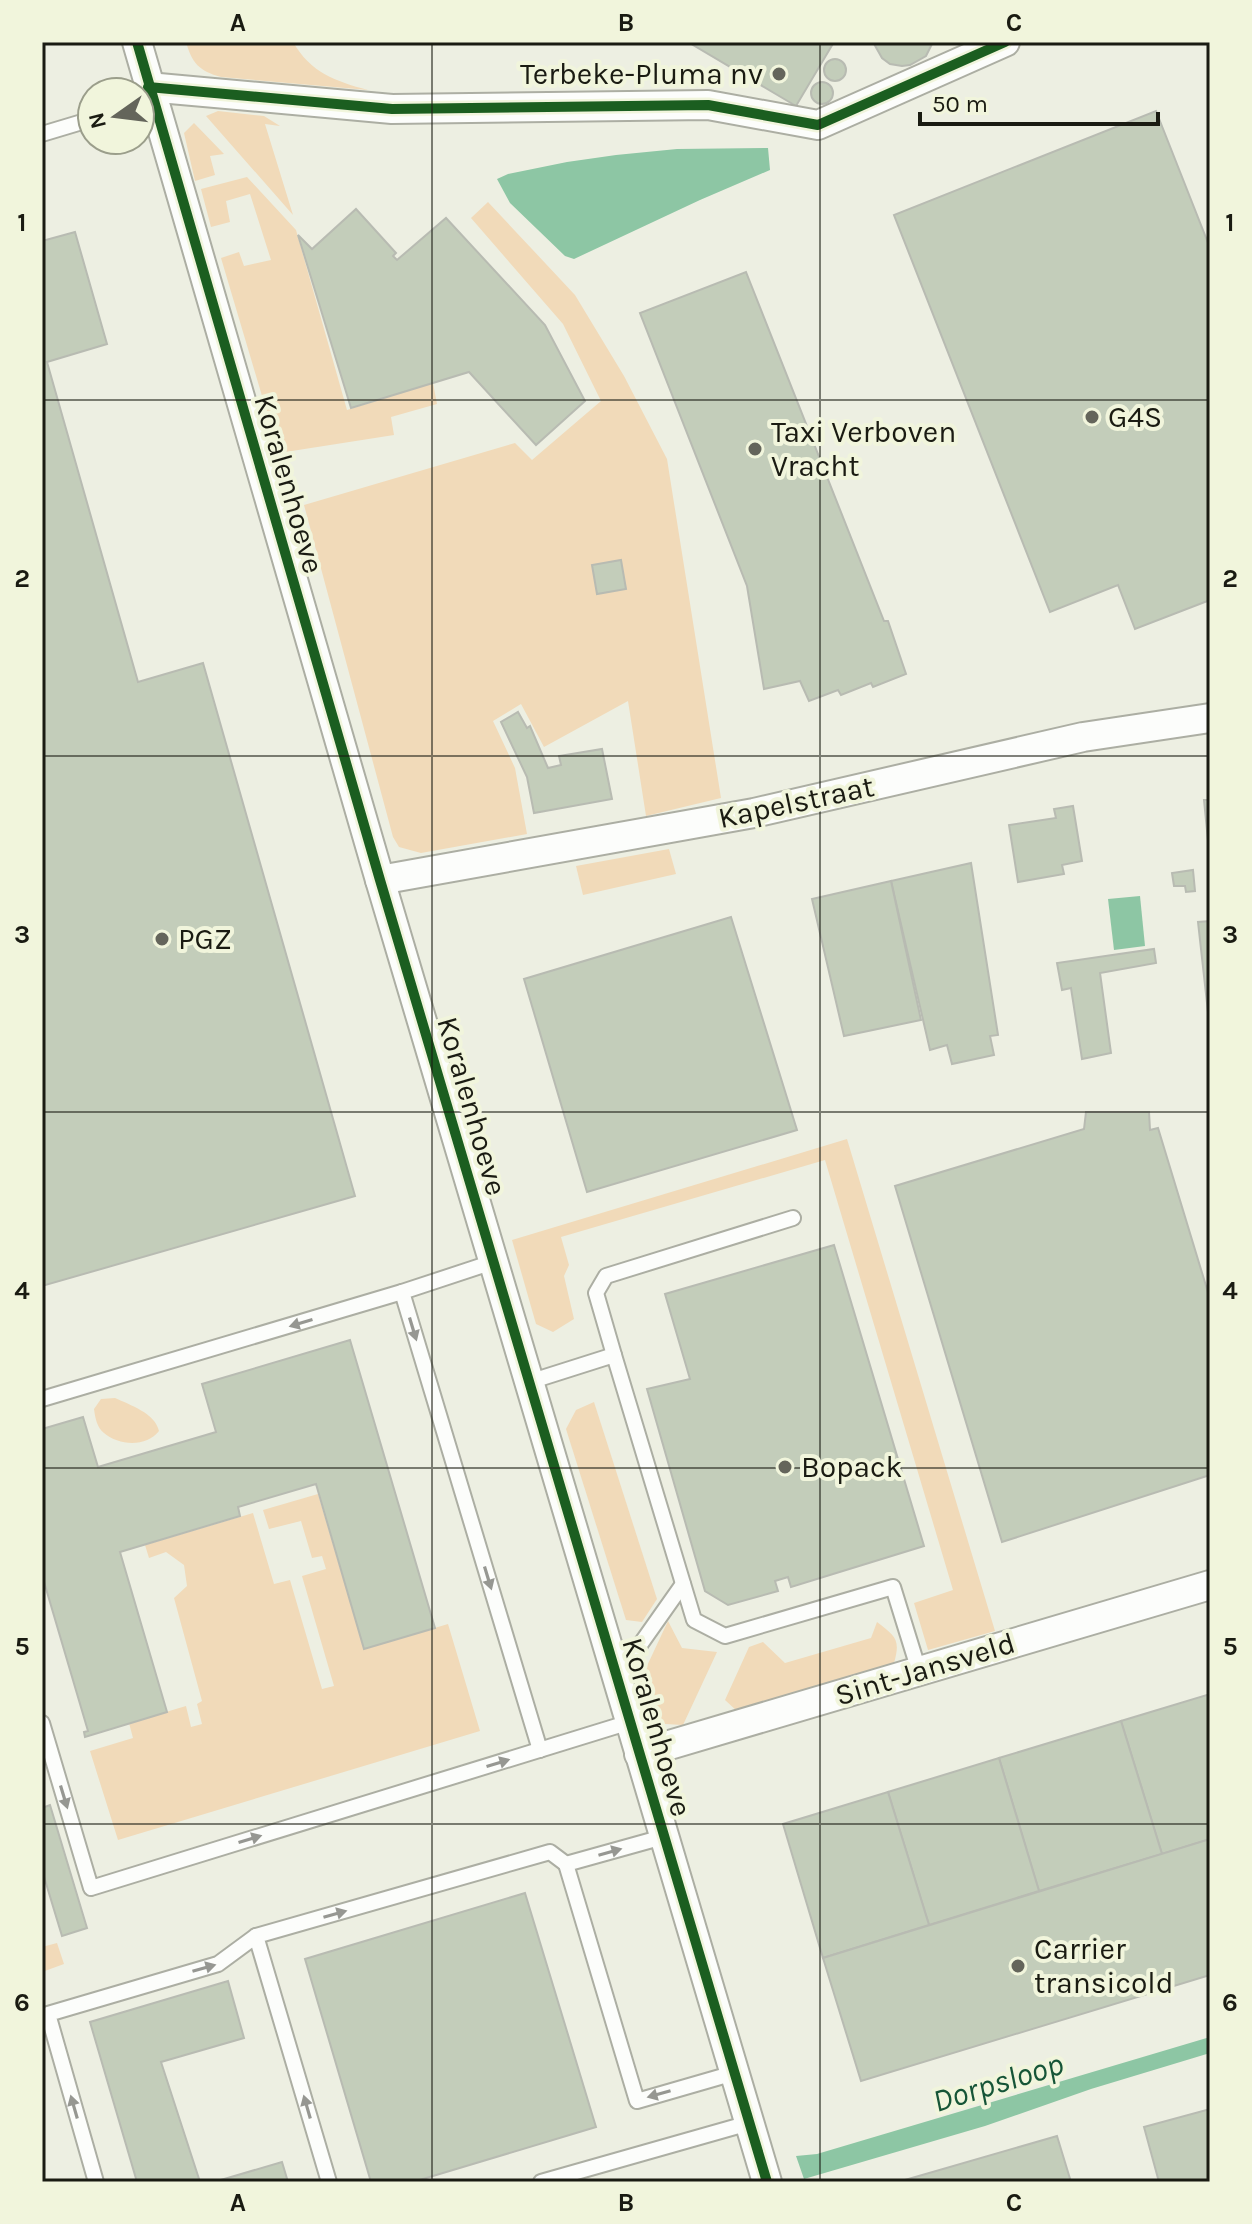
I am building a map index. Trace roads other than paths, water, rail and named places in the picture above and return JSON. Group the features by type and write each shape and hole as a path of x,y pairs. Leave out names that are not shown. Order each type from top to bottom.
{"street":[{"name":"Koralenhoeve","path":"137,42 143,76"},
{"path":"156,98 392,109 708,105 818,125 1005,42"},
{"name":"Koralenhoeve","path":"156,128 767,2182"},
{"name":"Kapelstraat","path":"380,880 754,813 1083,737 1210,718"},
{"name":"Sint-Jansveld","path":"639,1754 1210,1585"}],"lane":[{"path":"42,134 76,124"},
{"path":"793,1218 606,1276 596,1293 694,1620 725,1636 893,1587 919,1671"},
{"path":"42,1399 493,1262"},
{"path":"402,1292 540,1750"},
{"path":"529,1382 614,1355"},
{"path":"613,1659 635,1652 683,1584"},
{"path":"42,1723 91,1888 630,1722"},
{"path":"566,1864 663,1837"},
{"path":"96,2182 48,2014 218,1964 256,1936 550,1852 566,1864 637,2101 734,2073"},
{"path":"256,1936 329,2182"},
{"path":"541,2182 749,2123"}],"place":[{"name":"Terbeke-Pluma nv","path":"779,74"},
{"name":"G4S","path":"1092,417"},
{"name":"Taxi Verboven Vracht","path":"755,449"},
{"name":"PGZ","path":"162,939"},
{"name":"Bopack","path":"785,1467"},
{"name":"Carrier transicold","path":"1018,1966"}],"water label":[{"name":"Dorpsloop","path":"998,2082"}]}
